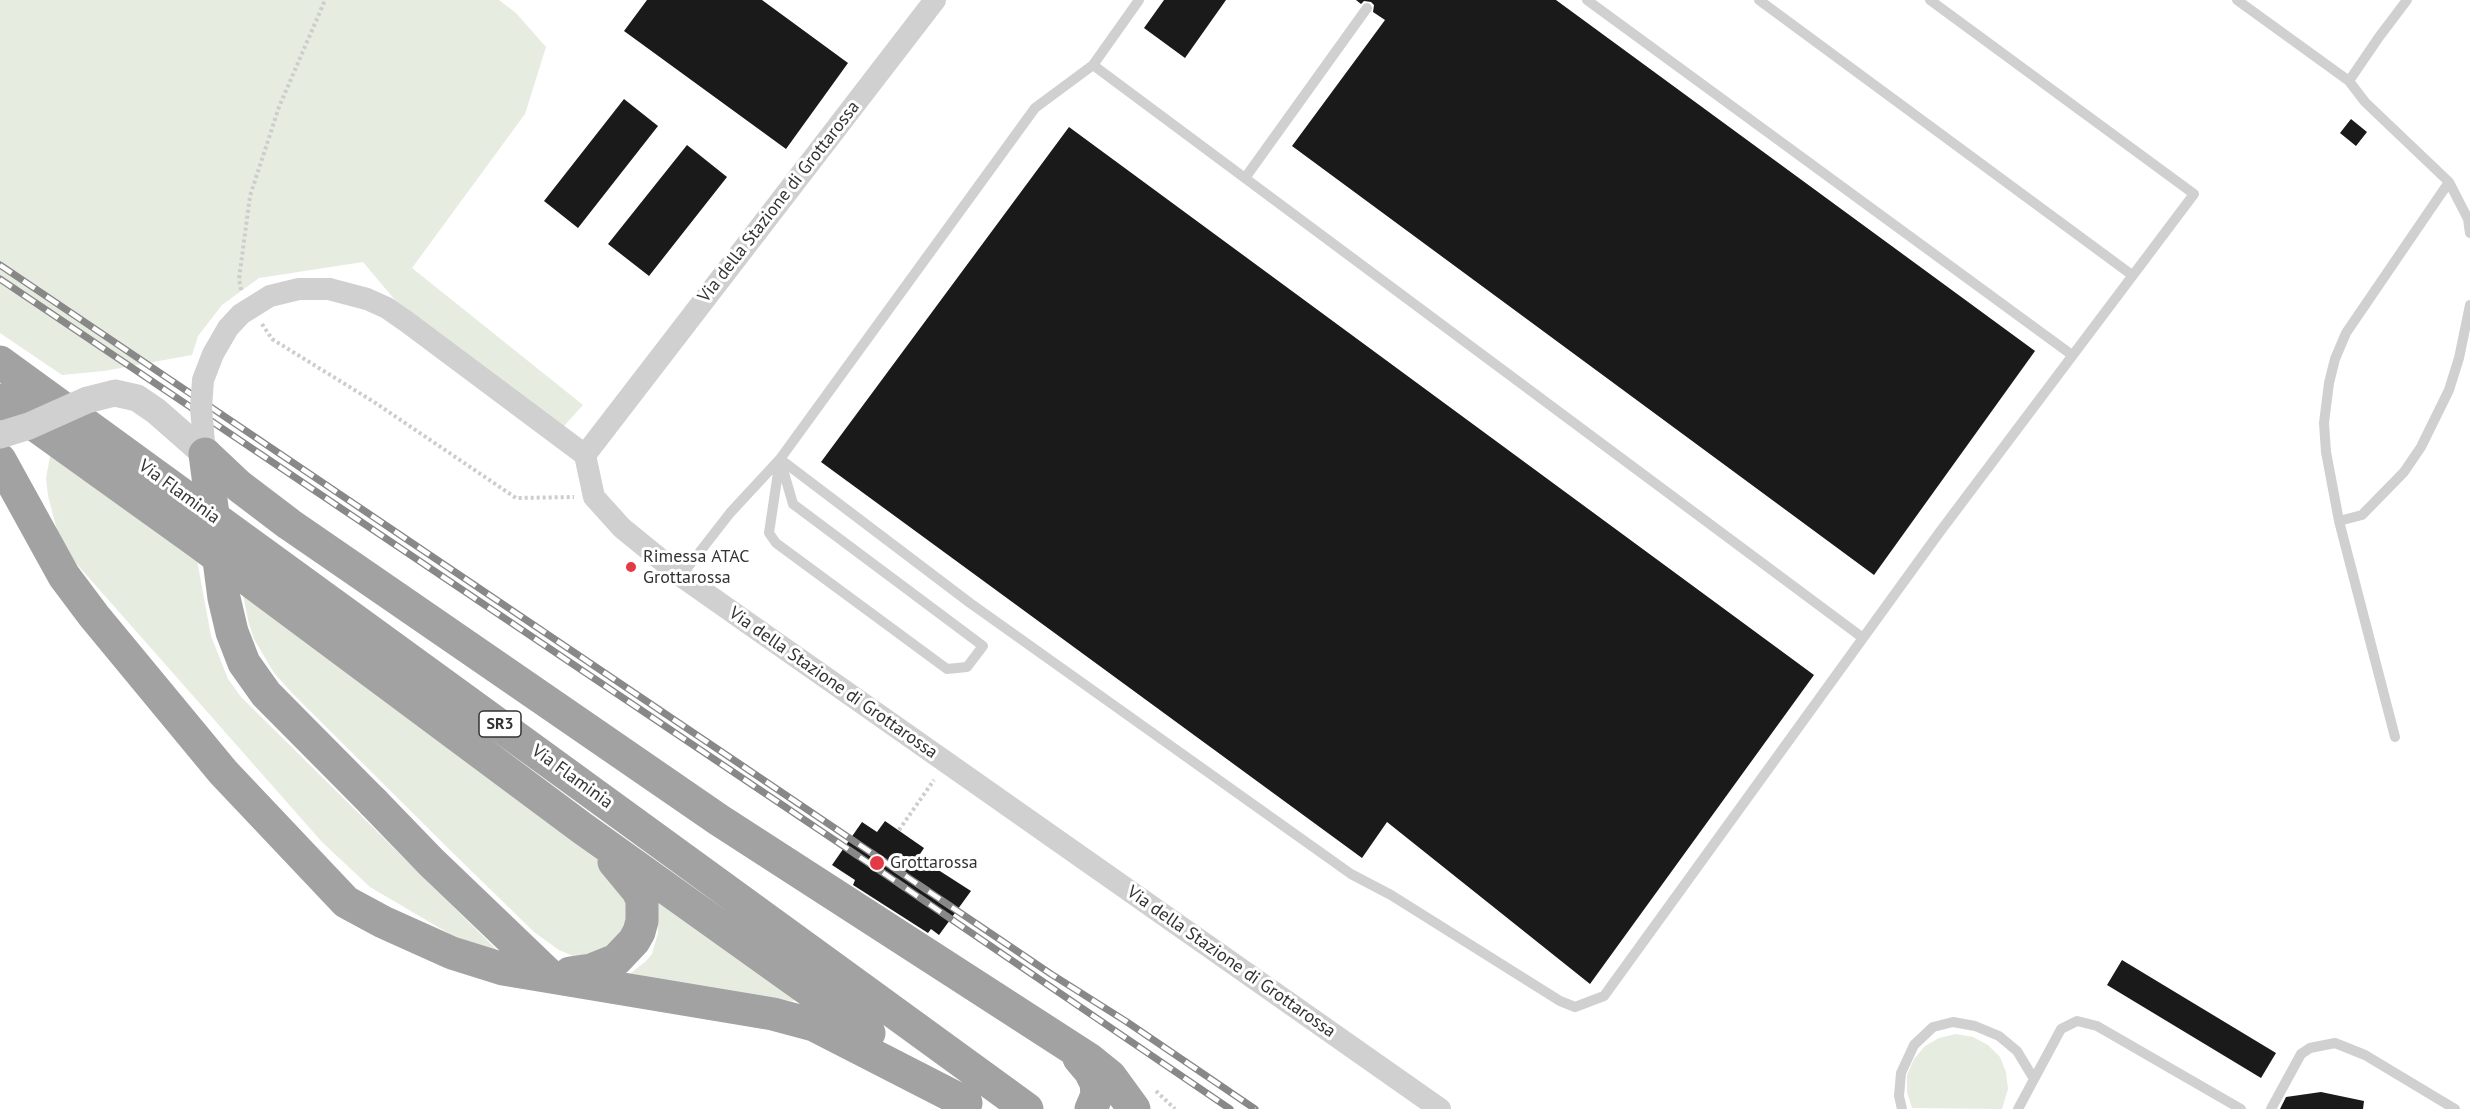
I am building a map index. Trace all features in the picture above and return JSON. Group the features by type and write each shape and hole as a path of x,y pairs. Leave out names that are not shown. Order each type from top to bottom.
{"highway":[{"name":"Via Flaminia","path":"0,363 1027,1109"},
{"name":"Via Flaminia","path":"0,400 198,542 582,828 970,1106"},
{"path":"205,454 239,486 281,518 719,820 1089,1059 1110,1076 1134,1109"},
{"path":"205,454 224,598 232,632 243,663 266,694 431,862 550,976"},
{"path":"0,460 64,576 93,616 223,772 346,902 383,922 452,952 522,973 799,1020 829,1031 970,1106"},
{"path":"550,976 591,970 616,960 634,941 642,921 642,900 638,891 582,828"},
{"path":"1067,1046 1090,1071 1096,1083 1097,1095 1091,1109"},
{"path":"998,1088 1047,1109"}],"street":[{"name":"Via della Stazione di Grottarossa","path":"935,0 585,456 594,497 622,528 681,576 1440,1109"},
{"path":"205,454 201,408 203,380 213,354 228,328 241,314 270,296 299,289 329,289 367,299 407,321 585,456"},
{"path":"0,435 29,426 87,400 115,393 136,398 156,411 205,454"}],"lane":[{"path":"681,576 730,513 780,459 1035,108 1093,65 1139,0"},
{"path":"1587,0 2072,355"},
{"path":"1759,0 2132,274"},
{"path":"780,459 970,603 1351,874 1391,895 1540,990 1575,1007 1604,996 1863,638 2132,274 2194,194 1930,0"},
{"path":"2237,0 2349,81 2365,102 2449,182 2468,219 2470,233"},
{"path":"2349,81 2407,0"},
{"path":"1245,178 1367,8"},
{"path":"1093,65 1863,638"},
{"path":"2395,736 2338,521 2326,452 2324,423 2329,383 2335,359 2346,333 2449,182"},
{"path":"2338,521 2362,515 2404,472 2421,447 2449,390 2459,358 2470,305"},
{"path":"780,459 793,504 983,646 967,667 946,669 776,543 769,533 780,459"},
{"path":"2018,1109 2061,1029 2077,1021 2097,1026 2241,1109"},
{"path":"1902,1109 1899,1096 1901,1073 1914,1045 1933,1027 1953,1022 1976,1026 1999,1036 2017,1051 2034,1079"},
{"path":"2271,1109 2301,1054 2310,1048 2335,1043 2366,1055 2455,1109"}],"path":[{"path":"898,830 930,786"}],"shaded area":[{"path":"0,0 499,0 516,13 546,47 525,114 412,268 583,405 563,427 395,300 363,262 259,278 222,305 198,336 192,355 104,371 62,375 0,333"},
{"path":"51,451 197,560 211,636 228,679 241,697 504,957 450,934 370,887 322,842 75,562 58,534 48,496 46,478"},
{"path":"242,590 600,862 627,889 632,913 611,953 573,956 559,950 534,932 454,854 274,673 254,639"},
{"path":"656,897 799,999 792,1001 627,976 652,954 658,933"},
{"path":"1956,1034 1973,1037 1988,1045 2000,1057 2006,1072 2008,1089 2002,1109 1912,1108 1907,1092 1907,1075 1914,1059 1925,1046 1939,1038"}],"building":[{"path":"647,0 762,0 848,63 786,149 624,31"},
{"path":"1164,0 1226,0 1185,58 1144,28"},
{"path":"1356,0 1556,0 2035,351 1874,575 1292,146 1385,20 1373,12 1374,5 1371,2 1364,1 1361,4"},
{"path":"624,99 658,126 578,228 544,201"},
{"path":"2351,119 2367,132 2356,146 2340,133"},
{"path":"1069,127 1814,675 1590,984 1387,822 1362,858 821,462"},
{"path":"687,145 727,177 649,276 608,244"},
{"path":"885,821 924,848 918,857 971,891 939,935 931,929 928,933 853,885 855,880 832,865 862,822 877,832"},
{"path":"2122,960 2276,1053 2261,1078 2107,985"},
{"path":"2321,1092 2364,1101 2363,1109 2280,1109 2286,1097"}],"railway":[{"path":"0,265 1051,974 1127,1022 1255,1109"},
{"path":"0,279 1230,1109"}],"place":[{"name":"Rimessa ATAC Grottarossa","path":"631,567"},
{"name":"Grottarossa","path":"877,863"}]}
